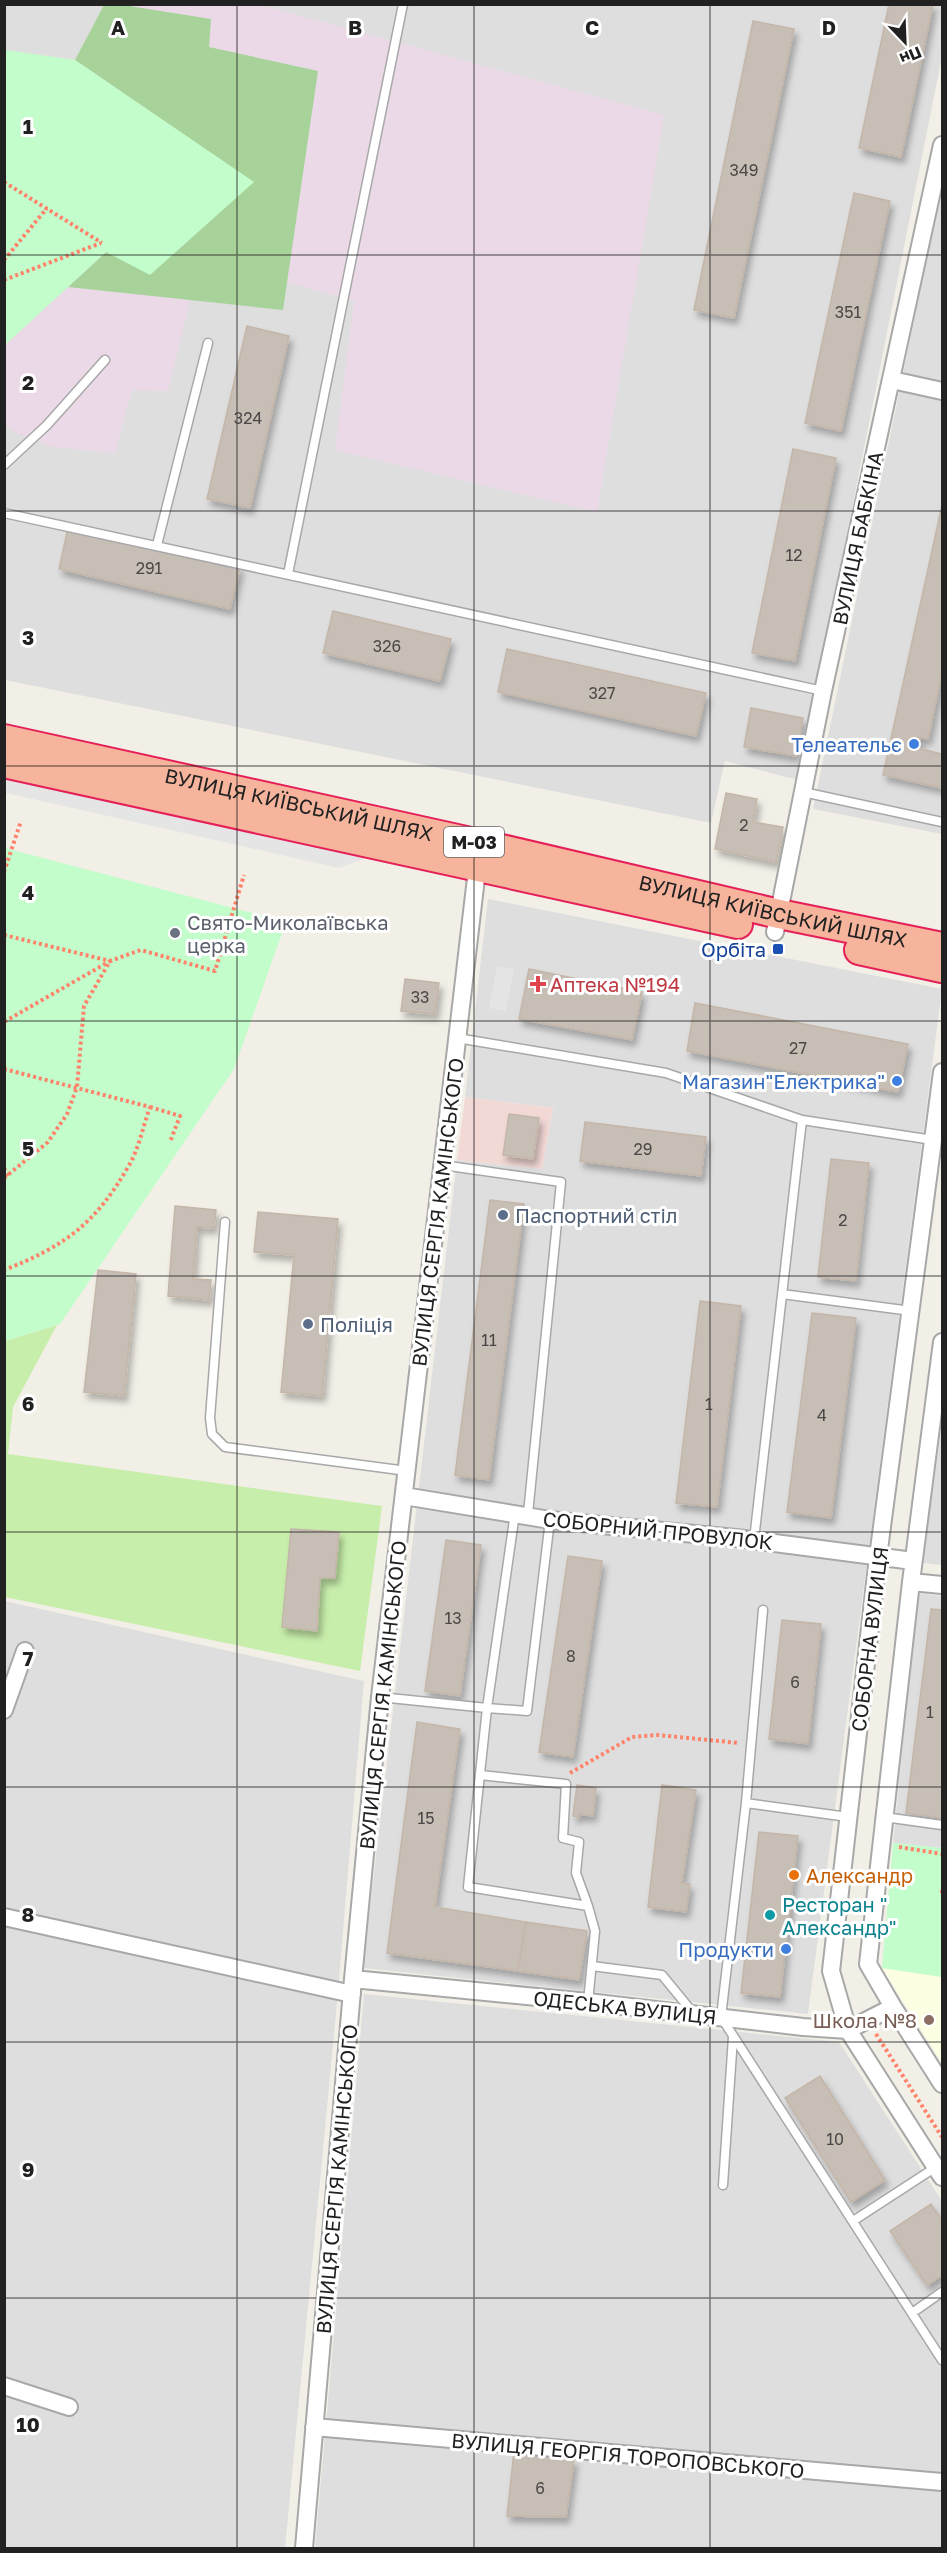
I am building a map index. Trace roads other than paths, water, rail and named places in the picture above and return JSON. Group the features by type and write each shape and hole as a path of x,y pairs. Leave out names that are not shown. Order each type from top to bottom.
{"highway":[{"name":"ВУЛИЦЯ КИЇВСЬКИЙ ШЛЯХ","path":"4,739 478,856 777,923 942,968"},
{"name":"ВУЛИЦЯ КИЇВСЬКИЙ ШЛЯХ","path":"4,763 478,856"},
{"name":"ВУЛИЦЯ КИЇВСЬКИЙ ШЛЯХ","path":"777,923 942,947"}],"street":[{"name":"ВУЛИЦЯ БАБКІНА","path":"777,923 823,691 942,145"},
{"path":"892,380 942,391"},
{"name":"ВУЛИЦЯ СЕРГІЯ КАМІНСЬКОГО","path":"304,2548 352,1987 380,1697 478,856"},
{"name":"СОБОРНА ВУЛИЦЯ","path":"939,2172 848,2030 831,1971 878,1557 942,1072"},
{"name":"СОБОРНА ВУЛИЦЯ","path":"942,1342 910,1581 868,1965 942,2084"},
{"name":"СОБОРНИЙ ПРОВУЛОК","path":"404,1496 550,1520 754,1540 913,1561"},
{"path":"910,1581 942,1585"},
{"path":"4,1710 25,1651"},
{"name":"ОДЕСЬКА ВУЛИЦЯ","path":"4,1917 352,1987 588,2002 848,2030"},
{"path":"848,2030 892,2007"},
{"path":"4,2386 69,2407"},
{"name":"ВУЛИЦЯ ГЕОРГІЯ ТОРОПОВСЬКОГО","path":"314,2427 942,2482"}],"lane":[{"path":"288,574 402,4"},
{"path":"157,545 208,343"},
{"path":"4,465 47,425 105,360"},
{"path":"4,513 823,691"},
{"path":"803,792 942,822"},
{"path":"457,1038 666,1073 802,1120 933,1140"},
{"path":"754,1540 802,1120"},
{"path":"442,1165 561,1182 521,1514 487,1708 468,1887 588,1906"},
{"path":"225,1222 210,1418 212,1434 225,1448 407,1471"},
{"path":"782,1294 911,1311"},
{"path":"380,1697 527,1711 550,1520"},
{"path":"763,1610 746,1803 721,2017 942,2360"},
{"path":"480,1775 566,1784 563,1838 579,1842 576,1874 595,1931 588,2002"},
{"path":"746,1803 848,1817"},
{"path":"884,1817 942,1825"},
{"path":"592,1966 662,1975 695,2014"},
{"path":"723,2185 733,2036"},
{"path":"853,2221 939,2172"},
{"path":"912,2313 942,2292"}],"place":[{"name":"Телеательє","path":"914,744"},
{"name":"Свято-Миколаївська церка","path":"175,933"},
{"name":"Орбіта","path":"778,949"},
{"name":"Аптека №194","path":"538,984"},
{"name":"Магазин\"Електрика\"","path":"897,1081"},
{"name":"Паспортний стіл","path":"503,1215"},
{"name":"Поліція","path":"308,1324"},
{"name":"Александр","path":"794,1875"},
{"name":"Ресторан \" Александр\"","path":"770,1915"},
{"name":"Продукти","path":"786,1949"},
{"name":"Школа №8","path":"929,2020"}]}
